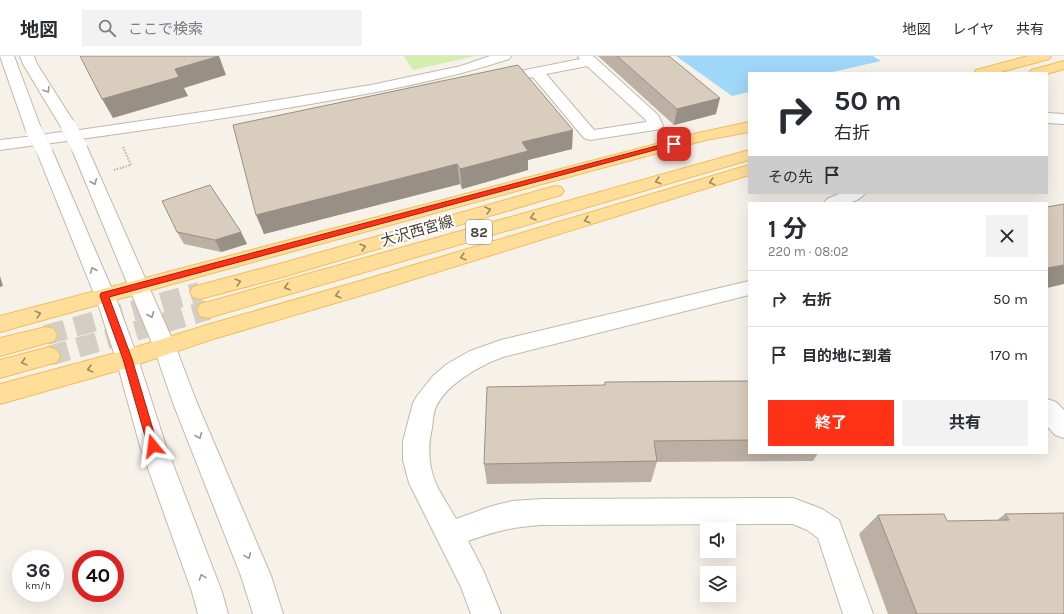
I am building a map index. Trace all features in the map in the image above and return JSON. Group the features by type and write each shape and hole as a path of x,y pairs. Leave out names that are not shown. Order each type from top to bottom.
{"main road":[{"path":"985,72 1044,56"},
{"path":"1040,72 1064,65"},
{"path":"0,324 704,136 748,128"},
{"name":"大沢西宮線","path":"200,292 279,272 527,198 748,136"},
{"name":"大沢西宮線","path":"208,310 748,155"},
{"path":"0,394 165,348 210,332 369,286 748,170"},
{"path":"0,347 47,345 0,369"}],"street":[{"path":"7,56 39,141 104,296 127,359 153,446 207,592 213,614"},
{"path":"27,56 30,64 74,137 139,286 256,576 268,614"},
{"path":"0,144 115,130 223,114 370,89 477,65 504,56"},
{"path":"477,65 495,80 536,72 588,58 653,118 655,126 590,135 536,72"},
{"path":"1048,118 1064,119"},
{"path":"835,202 854,194"},
{"path":"486,614 474,580 422,482 416,460 416,441 426,403 446,379 455,371 478,357 501,349 748,288"},
{"path":"1048,409 1064,426"},
{"path":"449,535 492,519 512,514 542,512 793,511 809,515 821,522 829,530 858,614"}],"green space":[{"path":"404,56 475,56 413,70"}],"water":[{"path":"676,56 873,56 881,61 832,72 748,72 748,92 732,96"}],"building":[{"path":"80,56 219,56 175,69 179,77 102,99"},
{"path":"617,56 669,56 720,98 677,109"},
{"path":"518,65 573,130 522,142 528,151 460,169 457,164 256,215 233,125"},
{"path":"210,185 241,232 215,240 177,232 162,201"},
{"path":"1064,204 1064,265 1048,268 1048,207"},
{"path":"748,381 748,440 654,441 657,461 484,464 487,387 605,385 605,382"},
{"path":"1064,513 1064,614 917,614 878,515 944,514 947,521 1009,520 1005,514"}],"tunnel":[{"path":"46,335 200,292"},
{"path":"49,356 208,310"}],"route":[{"path":"153,446 127,359 104,296 674,144"}]}
